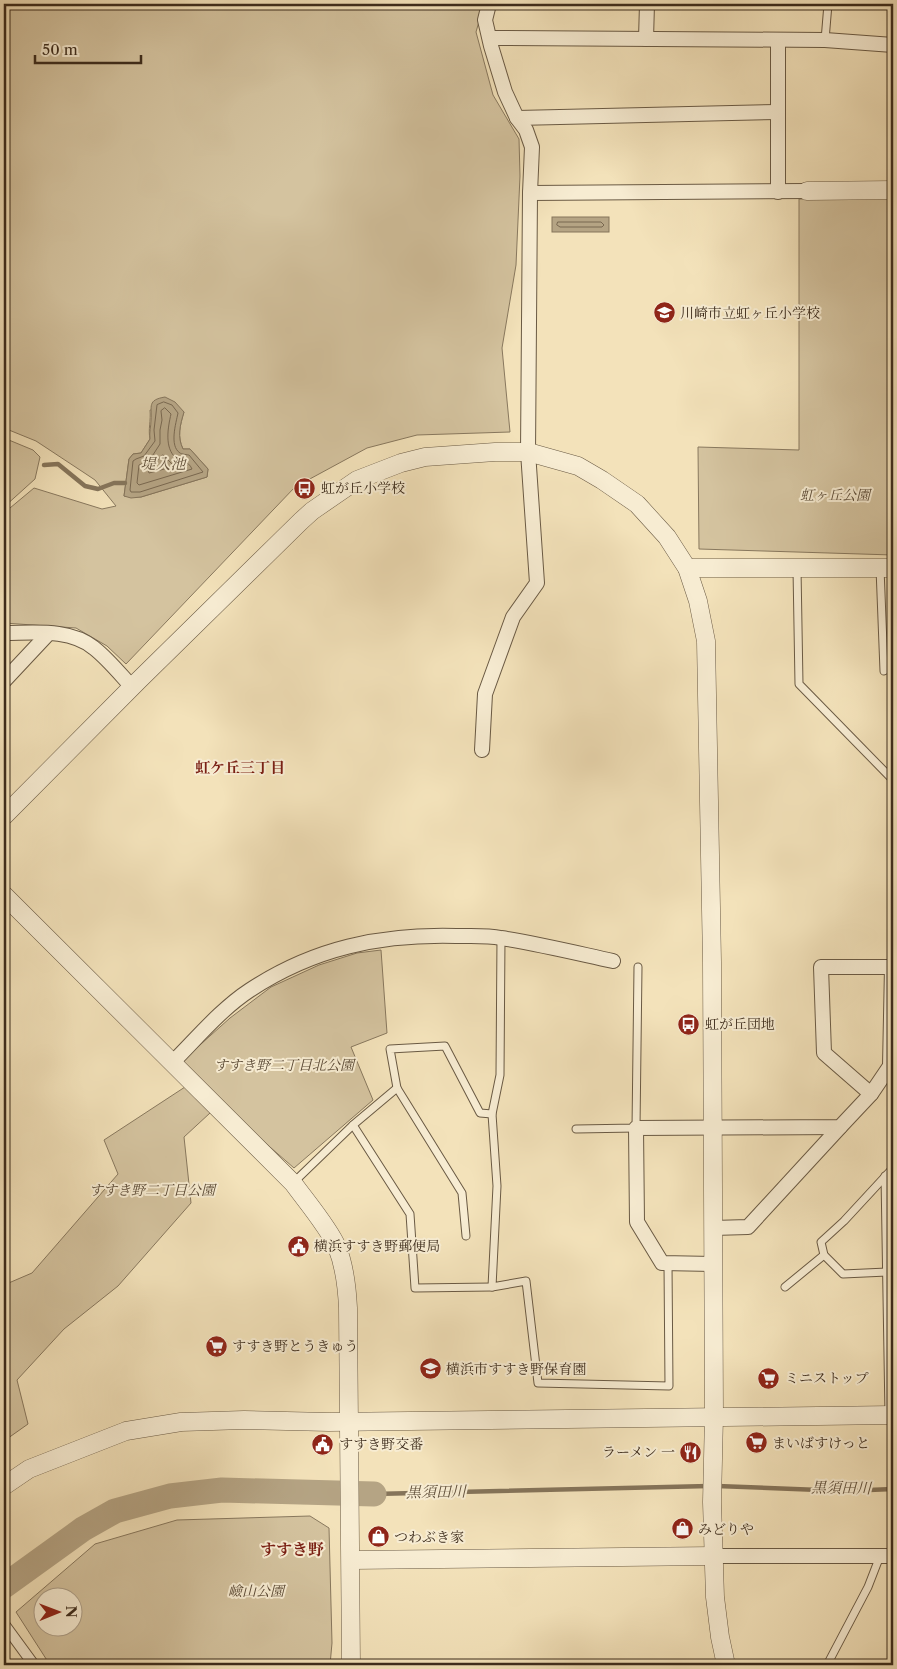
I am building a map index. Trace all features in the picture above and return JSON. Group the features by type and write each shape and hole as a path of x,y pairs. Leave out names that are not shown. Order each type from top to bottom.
{"street":[{"path":"482,750 485,694 513,617 537,583 528,452 532,147 526,130 517,118 505,92 491,46 485,20 489,4"},
{"path":"646,39 647,4"},
{"path":"490,38 825,40 893,45"},
{"path":"778,40 778,192"},
{"path":"517,118 778,112"},
{"path":"530,193 893,190"},
{"path":"4,816 132,687 307,516 357,480 401,462 426,457 495,452 528,452 578,466 602,480 637,504 667,538 687,568 698,601 706,641 712,962 714,1416 712,1490 714,1597 726,1665"},
{"path":"687,568 887,568"},
{"path":"4,633 64,634 79,638 94,648 132,687"},
{"path":"4,681 48,634"},
{"path":"4,895 293,1183 316,1214 336,1246 346,1276 348,1308 351,1665"},
{"path":"172,1063 227,1008 249,990 318,954 356,944 419,935 501,938 613,961"},
{"path":"713,1228 748,1227 871,1094 890,1066 892,967 821,967 824,1053 871,1094"},
{"path":"713,1264 662,1263 638,1222 636,1128 840,1127"},
{"path":"4,1486 29,1469 126,1431 181,1422 244,1420 350,1422 891,1415"},
{"path":"351,1560 886,1556"},
{"path":"4,1624 31,1661"}],"lane":[{"path":"825,40 828,4"},
{"path":"797,568 799,684 893,780"},
{"path":"884,671 887,568"},
{"path":"492,1287 497,1186 492,1114 500,1075 501,938"},
{"path":"576,1129 636,1128 638,967"},
{"path":"466,1236 462,1193 397,1088 390,1049 445,1046 480,1112 492,1114"},
{"path":"293,1183 353,1125 397,1088"},
{"path":"353,1125 410,1214 415,1288 492,1287 526,1281 538,1383 669,1386 668,1264"},
{"path":"887,1272 843,1274 824,1255 821,1242 844,1221 893,1168"},
{"path":"885,1176 891,1415"},
{"path":"785,1287 824,1255"},
{"path":"827,1665 886,1556"}],"green space":[{"path":"4,4 484,4 476,32 493,95 519,139 520,176 516,265 502,348 510,432 417,435 367,448 295,487 126,664 107,646 76,628 4,623 4,513 34,488 102,509 116,506 95,480 36,441 4,428","holes":["150,410 184,412 180,431 181,444 183,449 190,449 208,469 207,477 141,497 124,496 129,459 133,454 141,453 150,439"]},
{"name":"虹ヶ丘公園","path":"893,197 893,555 699,549 698,447 799,450 799,199"},
{"path":"4,438 33,450 40,457 35,479 4,507"},
{"name":"すすき野二丁目北公園","path":"381,950 387,1033 351,1047 373,1100 294,1168 231,1113 182,1061 230,1018 271,987 319,965 357,953"},
{"name":"すすき野二丁目公園","path":"185,1087 210,1113 184,1137 191,1203 118,1286 64,1329 17,1380 28,1424 4,1441 4,1285 32,1273 118,1174 104,1140"},
{"name":"嶮山公園","path":"310,1516 329,1528 332,1643 330,1665 50,1665 16,1612 32,1598 32,1636 82,1636 82,1586 46,1586 95,1544 177,1520"}],"water":[{"path":"552,217 609,217 609,232 552,232"},
{"name":"堤入池","path":"165,397 175,402 184,412 180,431 181,444 183,449 190,449 208,469 207,477 141,497 131,498 124,496 129,459 133,454 141,453 150,439 152,404 155,400"}],"waterway":[{"path":"44,465 58,464 85,486 98,489 114,483 125,483"},
{"name":"黒須田川","path":"374,1494 709,1486"},
{"name":"黒須田川","path":"717,1486 845,1491 893,1489"},
{"name":"黒須田川","path":"4,1586 83,1529 115,1511 170,1496 222,1490 374,1494"}],"place":[{"name":"川崎市立虹ヶ丘小学校","path":"664,313"},
{"name":"虹が丘小学校","path":"305,488"},
{"name":"虹が丘団地","path":"689,1024"},
{"name":"横浜すすき野郵便局","path":"298,1246"},
{"name":"すすき野とうきゅう","path":"216,1346"},
{"name":"横浜市すすき野保育園","path":"430,1369"},
{"name":"ミニストップ","path":"769,1378"},
{"name":"まいばすけっと","path":"756,1443"},
{"name":"すすき野交番","path":"323,1444"},
{"name":"ラーメン 一","path":"691,1452"},
{"name":"みどりや","path":"682,1529"},
{"name":"つわぶき家","path":"378,1537"}],"district":[{"name":"虹ケ丘三丁目","path":"240,768"},
{"name":"すすき野","path":"292,1549"}]}
